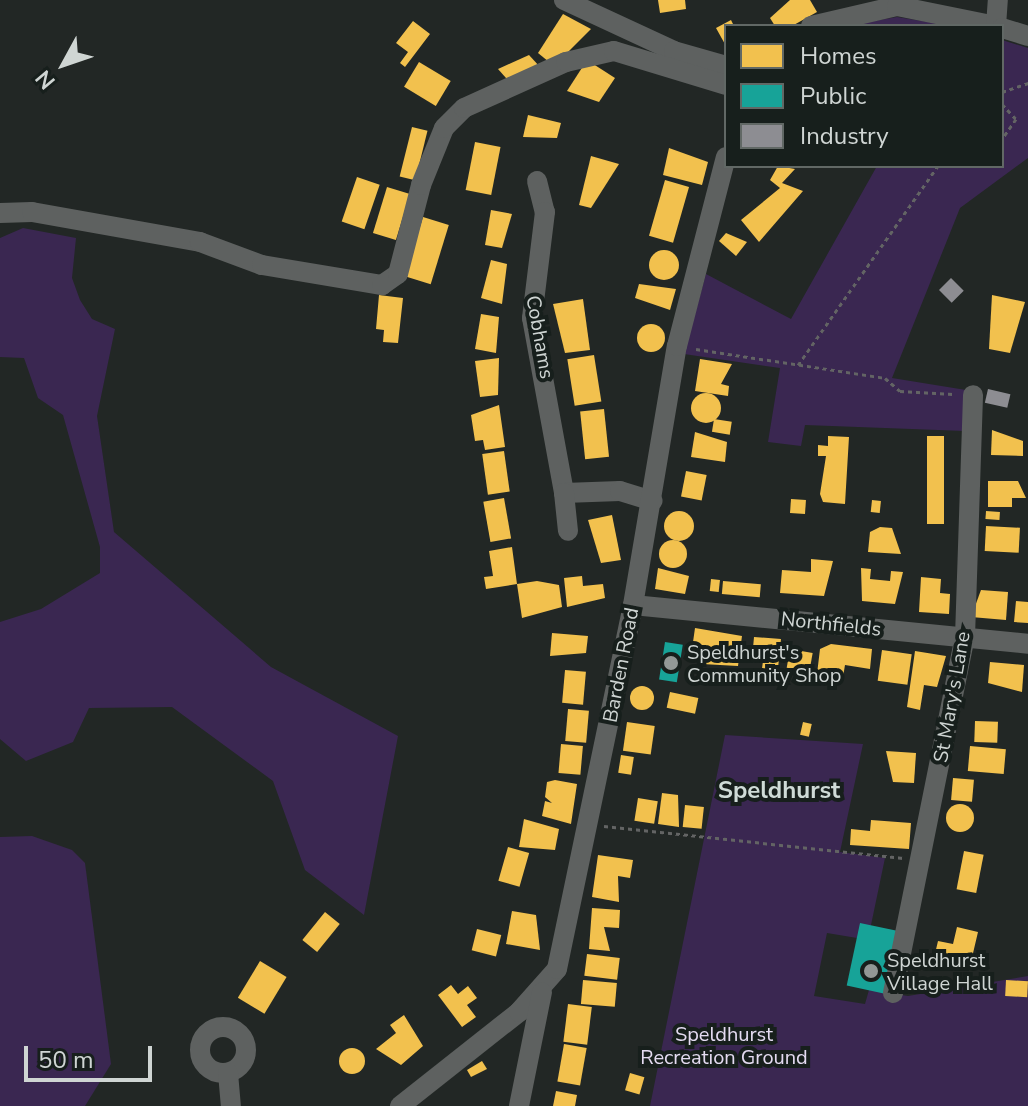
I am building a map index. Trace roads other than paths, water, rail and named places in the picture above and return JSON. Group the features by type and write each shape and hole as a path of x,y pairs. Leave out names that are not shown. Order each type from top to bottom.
{"street":[{"path":"564,0 660,45 724,65"},
{"path":"996,24 998,0"},
{"path":"820,24 897,6 986,24"},
{"path":"1004,29 1028,36"},
{"path":"0,213 32,212 200,242 262,265 382,285 398,274 421,185 444,128 464,108 566,62 614,51 724,84"},
{"name":"Barden Road","path":"400,1106 542,992 557,969 590,824 633,605 677,346 724,165"},
{"name":"Cobhams","path":"537,181 545,212 532,318 568,531"},
{"name":"St Mary's Lane","path":"893,993 922,862 965,637 973,395"},
{"path":"564,493 620,491 652,501"},
{"name":"Northfields","path":"633,605 1028,644"},
{"path":"519,1106 542,992"},
{"path":"228,1073 231,1106"}],"place":[{"name":"Speldhurst's Community Shop","path":"671,663"},
{"name":"Speldhurst Village Hall","path":"871,971"}],"district":[{"name":"Speldhurst","path":"779,791"}],"park label":[{"name":"Speldhurst Recreation Ground","path":"724,1046"}]}
